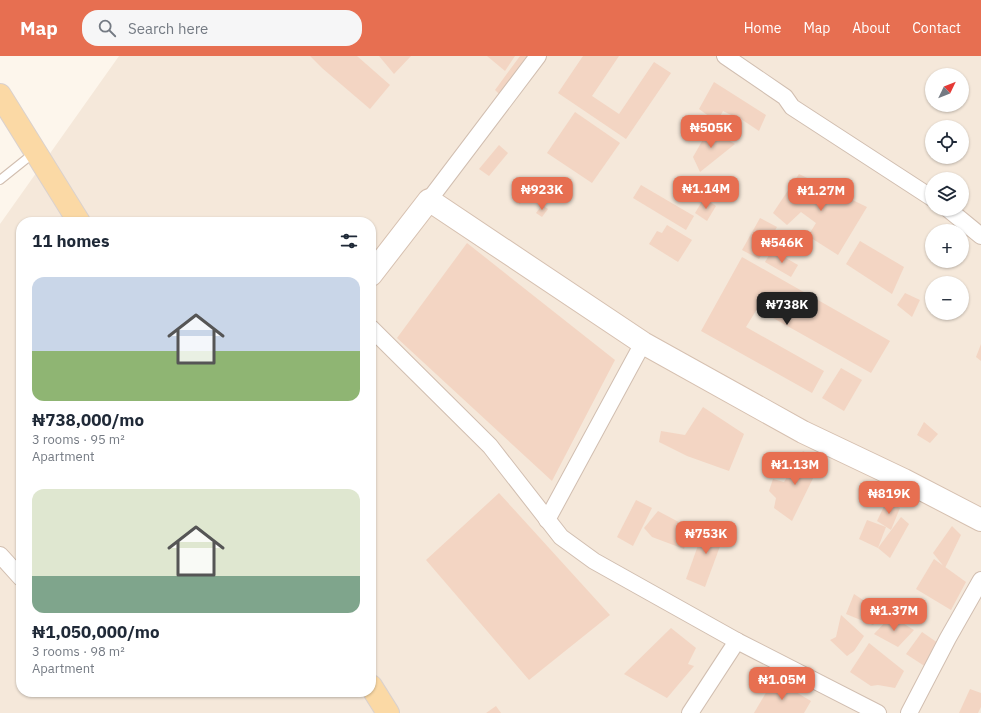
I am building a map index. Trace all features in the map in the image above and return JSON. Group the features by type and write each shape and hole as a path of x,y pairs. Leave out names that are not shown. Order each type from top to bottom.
{"main road":[{"path":"0,95 76,217"},
{"path":"376,694 388,713"}],"street":[{"path":"376,269 538,56"},
{"path":"725,56 785,97 792,107 925,193"},
{"path":"429,200 643,343 803,432 904,480 981,520"},
{"path":"957,216 981,236"},
{"path":"376,333 490,446 561,537 594,561 737,641 878,713"},
{"path":"547,520 643,343"},
{"path":"0,555 16,573"},
{"path":"909,713 948,638 981,580"},
{"path":"690,713 737,641"}],"lane":[{"path":"0,180 35,152"}],"shaded area":[{"path":"119,56 981,56 981,713 0,713 0,224"}],"building":[{"path":"310,56 357,56 390,85 370,109"},
{"path":"379,56 411,56 394,74"},
{"path":"487,56 515,56 505,71"},
{"path":"520,56 536,56 505,100 495,90"},
{"path":"583,56 619,56 592,96 619,114 654,62 671,73 626,139 558,93"},
{"path":"714,82 766,115 759,131 741,119 737,127 730,122 733,116 723,111 717,122 699,109"},
{"path":"575,112 620,143 592,183 547,153"},
{"path":"709,129 735,144 700,172 693,157"},
{"path":"499,145 508,153 489,176 479,169"},
{"path":"799,174 867,207 838,255 808,236 816,223 801,212 787,225 773,213"},
{"path":"641,185 694,216 686,230 633,198"},
{"path":"517,191 525,197 520,204 512,198"},
{"path":"704,198 716,206 707,221 695,213"},
{"path":"542,205 548,209 542,217 536,213"},
{"path":"760,218 777,227 759,259 742,250"},
{"path":"667,225 692,240 678,262 649,244 657,231 662,233"},
{"path":"860,241 904,267 892,294 846,264"},
{"path":"467,243 615,360 552,481 397,338"},
{"path":"772,250 798,265 791,277 765,262"},
{"path":"742,257 890,341 871,373 757,309 746,327 824,371 812,393 701,331"},
{"path":"905,293 920,300 912,317 897,305"},
{"path":"981,344 981,361 976,357"},
{"path":"841,368 862,380 844,411 822,398"},
{"path":"703,407 744,434 729,471 687,456 659,442 661,431 685,435"},
{"path":"924,422 938,434 930,443 917,435"},
{"path":"803,451 821,462 792,521 774,508 776,498 769,491 773,479 784,482"},
{"path":"499,493 610,615 529,680 426,560"},
{"path":"636,500 652,508 633,546 617,537"},
{"path":"886,502 900,508 891,530 877,521"},
{"path":"658,511 690,528 684,549 652,537 644,528"},
{"path":"901,517 909,524 890,558 878,548"},
{"path":"867,520 886,527 878,548 859,539"},
{"path":"706,523 726,530 705,587 686,579"},
{"path":"952,526 961,535 945,568 933,553"},
{"path":"934,559 966,582 951,610 916,589"},
{"path":"854,594 884,614 873,625 846,614"},
{"path":"841,615 864,636 854,651 847,656 830,640 836,637"},
{"path":"891,616 914,630 898,647 874,634"},
{"path":"671,628 696,648 688,664 694,666 667,698 624,674"},
{"path":"922,632 938,643 926,667 906,654"},
{"path":"869,643 904,671 895,688 878,685 871,686 850,672"},
{"path":"774,679 811,701 804,713 754,713"},
{"path":"970,689 981,693 981,707 978,713 959,713"},
{"path":"496,706 501,713 486,713"}]}
